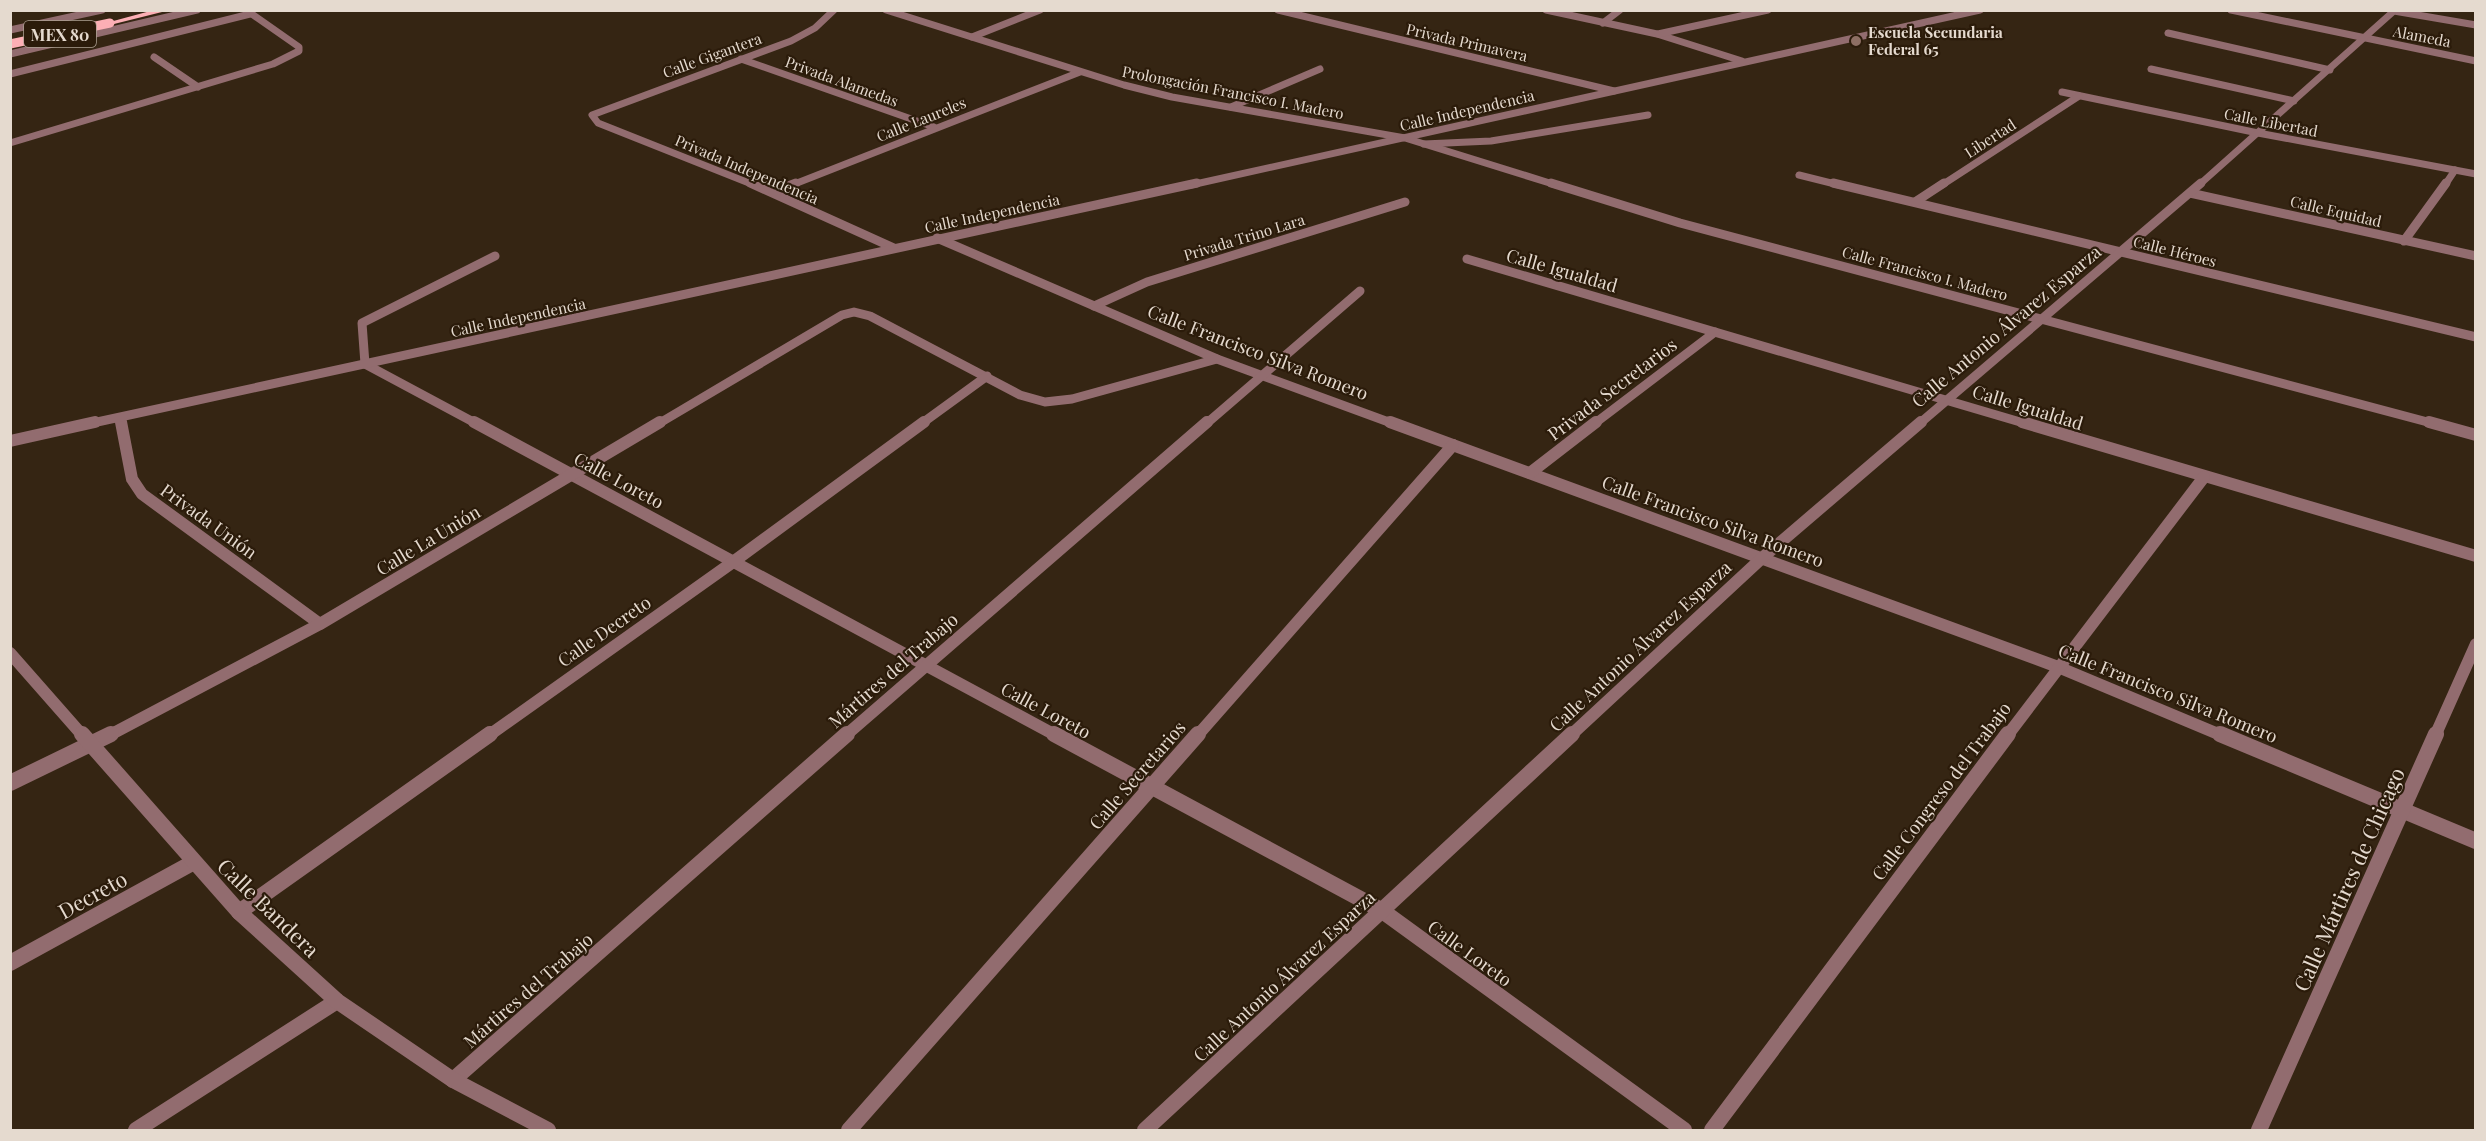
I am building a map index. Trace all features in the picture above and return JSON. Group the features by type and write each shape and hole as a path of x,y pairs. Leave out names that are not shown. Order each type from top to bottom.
{"main road":[{"name":"MEX 80","path":"10,37 134,10"},
{"name":"MEX 80","path":"10,44 105,17 166,10"}],"street":[{"path":"10,54 197,10"},
{"name":"Calle Gigantera","path":"592,115 804,35 834,10"},
{"name":"Prolongación Francisco I. Madero","path":"886,10 1080,72 1172,97 1405,138"},
{"path":"972,37 1040,10"},
{"name":"Privada Primavera","path":"1278,10 1614,91"},
{"path":"1546,10 1657,34 1742,61"},
{"path":"1602,23 1620,10"},
{"path":"1657,34 1768,10"},
{"name":"Calle Independencia","path":"10,441 1405,138 1742,61 1980,10"},
{"name":"Alameda","path":"2230,10 2475,61"},
{"path":"2363,38 2394,11 2475,26"},
{"path":"10,74 248,12 299,47 299,51 273,64 10,142"},
{"path":"10,30 81,15 105,17"},
{"path":"80,38 48,38 44,32 51,26 81,15"},
{"path":"2168,33 2330,70"},
{"name":"Calle Antonio Álvarez Esparza","path":"1145,1131 1762,558 2121,252 2330,70 2363,38"},
{"path":"154,57 198,87"},
{"name":"Privada Alamedas","path":"741,59 934,128"},
{"path":"1231,107 1320,69"},
{"path":"2151,69 2294,101"},
{"name":"Calle Laureles","path":"773,192 1080,72"},
{"name":"Calle Libertad","path":"2062,92 2258,133 2475,174"},
{"name":"Libertad","path":"1916,202 2079,96"},
{"name":"Privada Independencia","path":"592,115 598,123 773,192 894,248"},
{"path":"1425,144 1491,141 1648,115"},
{"name":"Calle Francisco I. Madero","path":"1405,138 1680,223 2475,435"},
{"path":"2404,241 2455,170"},
{"name":"Calle Héroes","path":"1799,175 2475,337"},
{"name":"Calle Equidad","path":"2190,192 2475,256"},
{"name":"Privada Trino Lara","path":"1094,306 1147,282 1405,202"},
{"name":"Calle Francisco Silva Romero","path":"937,238 1217,359 2058,667 2475,841"},
{"path":"365,364 362,323 495,256"},
{"name":"Calle Igualdad","path":"1467,260 2475,556"},
{"name":"Mártires del Trabajo","path":"453,1080 925,666 1360,291"},
{"name":"Calle La Unión","path":"10,783 92,744 320,624 830,320 854,312 870,316 987,376"},
{"name":"Privada Secretarios","path":"1530,473 1715,332"},
{"path":"987,376 1020,396 1045,402 1072,399 1217,359"},
{"name":"Calle Loreto","path":"365,364 1381,910 1684,1131"},
{"name":"Calle Decreto","path":"239,912 733,561 987,376"},
{"name":"Privada Unión","path":"120,418 132,479 142,494 320,624"},
{"name":"Calle Secretarios","path":"849,1131 1453,445"},
{"name":"Calle Congreso del Trabajo","path":"1712,1131 2058,667 2204,477"},
{"name":"Calle Mártires de Chicago","path":"2259,1131 2475,644"},
{"name":"Calle Bandera","path":"10,653 239,912 337,1001 453,1080 548,1131"},
{"name":"Decreto","path":"10,963 194,862"},
{"path":"136,1131 337,1001"}],"place":[{"name":"Escuela Secundaria Federal 65","path":"1856,41"}]}
